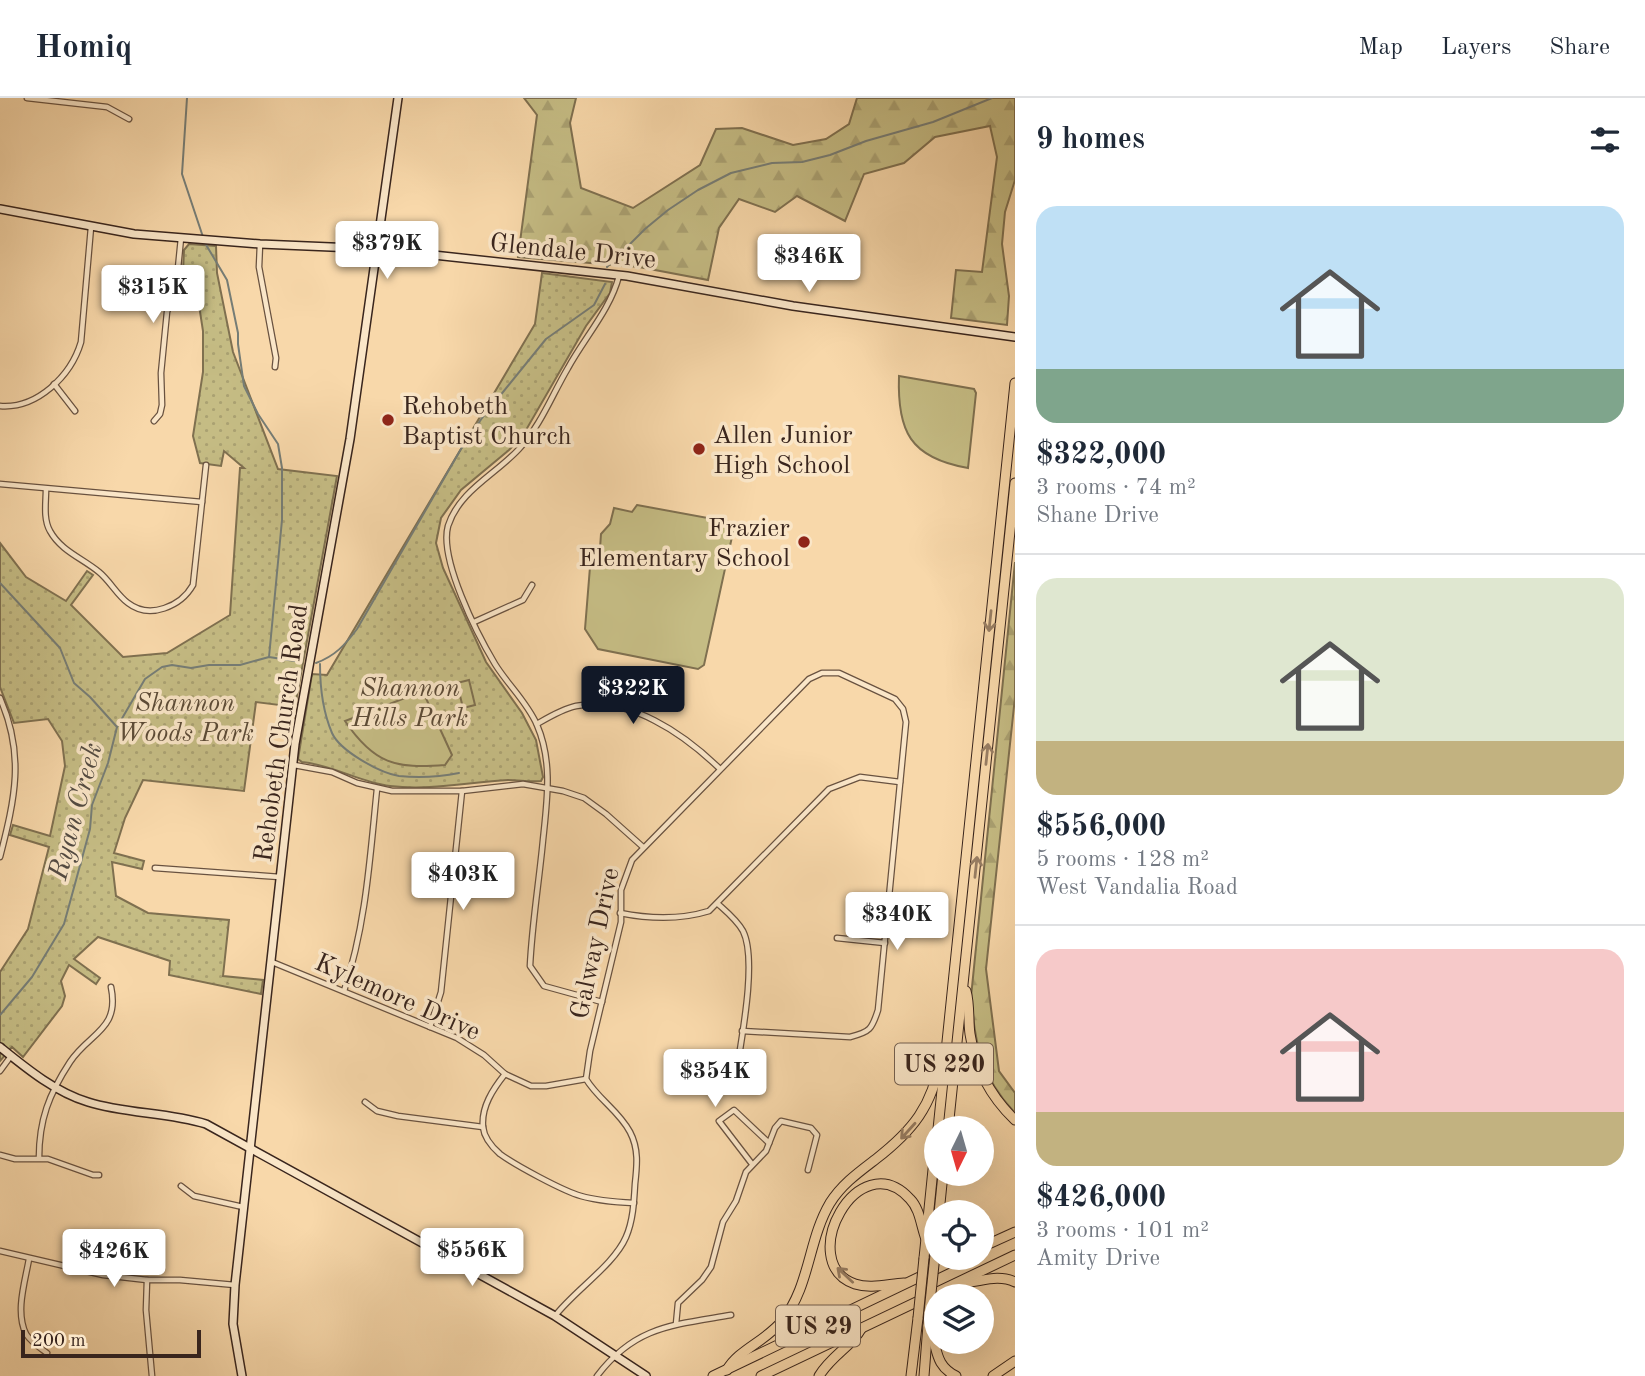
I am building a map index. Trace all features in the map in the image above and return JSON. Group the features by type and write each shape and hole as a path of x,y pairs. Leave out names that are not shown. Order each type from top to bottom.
{"highway":[{"name":"US 220","path":"938,1116 1015,383"},
{"name":"US 220","path":"949,1116 1015,483"},
{"path":"963,983 976,1060 995,1097 1015,1120"},
{"path":"727,1370 733,1359 768,1336 790,1310 805,1277 820,1223 840,1189 904,1137 919,1118 937,1076 951,999"},
{"path":"909,1282 873,1286 852,1283 838,1270 831,1254 832,1230 846,1202 855,1193 864,1187 882,1185 902,1191 913,1201 924,1233"},
{"path":"994,1242 1015,1232"},
{"name":"US 29","path":"761,1376 1015,1255"},
{"path":"911,1376 924,1258"},
{"name":"US 29","path":"713,1376 934,1270"},
{"path":"958,1282 972,1283 994,1277 1015,1282"},
{"path":"819,1376 831,1359 855,1340 862,1328"},
{"path":"924,1376 926,1354"},
{"path":"937,1354 950,1373 956,1376"},
{"path":"993,1376 1015,1361"}],"street":[{"path":"27,98 107,107 129,118"},
{"name":"Rehobeth Church Road","path":"240,1376 233,1324 235,1285 280,877 307,676 350,439 398,98"},
{"name":"Glendale Drive","path":"0,209 91,228 181,239 378,249 619,276 678,284 793,306 1015,337"},
{"path":"0,406 25,404 54,384 70,369 76,358 81,342 91,228"},
{"path":"154,421 160,414 162,405 161,373 167,312 177,278 181,239"},
{"path":"260,244 260,267 276,358 275,367"},
{"path":"602,1002 544,986 530,966 548,788 545,752 537,724 495,664 474,622 448,559 446,541 454,512 462,499 518,450 532,432 588,333 608,306 619,276"},
{"path":"54,384 75,411"},
{"path":"46,489 46,517 49,530 57,541 67,552 101,573 130,604 142,610 155,610 176,604 187,596 193,585 206,465"},
{"path":"0,484 202,502"},
{"path":"474,622 523,600 532,585"},
{"name":"Galway Drive","path":"586,1079 590,1051 621,922 623,881 632,860 809,679 822,673 839,673 895,699 903,709 906,722 901,782"},
{"path":"0,698 15,744 13,804 0,857"},
{"path":"537,724 576,706 620,709 653,719 678,733 720,769"},
{"path":"294,765 332,772 377,789 392,791 462,791 523,784 548,788 584,799 606,814 643,848"},
{"path":"620,913 661,918 693,916 709,911 829,789 860,776 901,782 878,1010 873,1027 863,1034 850,1037 741,1031"},
{"path":"344,991 358,948 363,918 377,789"},
{"path":"430,1027 441,992 462,791"},
{"path":"0,827 7,828"},
{"path":"155,868 280,877"},
{"path":"718,904 738,922 748,943 750,961 735,1081"},
{"path":"837,938 885,943"},
{"name":"Kylemore Drive","path":"271,961 457,1038 484,1055 505,1074 531,1086 586,1079"},
{"path":"39,1158 41,1121 46,1104 70,1062 84,1045 104,1028 113,1011 111,988"},
{"path":"0,1047 57,1088 89,1102 181,1116 206,1124 555,1316 646,1376"},
{"path":"0,1071 11,1056"},
{"path":"505,1074 487,1103 483,1127 489,1143 500,1154 578,1195 601,1201 634,1203"},
{"path":"555,1316 615,1255 628,1232 634,1203 637,1157 635,1144 623,1120 594,1092 586,1079"},
{"path":"365,1102 377,1111 398,1116 483,1127"},
{"path":"752,1164 719,1121 734,1110 769,1143"},
{"path":"676,1324 678,1303 702,1280 711,1267 723,1222 737,1198 746,1172 766,1151 775,1128 781,1121 811,1128 817,1135 808,1170"},
{"path":"0,1155 39,1158 99,1175"},
{"path":"181,1186 194,1196 243,1207"},
{"path":"0,1251 103,1275 235,1285"},
{"path":"29,1259 22,1295 22,1319 27,1335 47,1353"},
{"path":"147,1280 152,1376"},
{"path":"597,1376 613,1356 631,1341 654,1330 731,1315"}],"green space":[{"path":"524,98 576,98 570,123 581,188 633,208 700,165 716,129 742,128 793,145 826,139 849,124 857,98 1015,98 1015,180 1005,212 1002,244 1009,296 1007,325 951,318 956,270 982,272 997,157 990,126 935,137 904,163 864,174 845,221 797,196 775,212 739,199 719,228 708,280 639,267 518,257 537,115"},
{"name":"Shannon Woods Park","path":"189,244 216,246 217,273 233,352 278,469 337,476 295,707 256,702 244,791 143,780 125,818 114,853 144,861 142,869 112,862 116,896 148,913 229,920 223,976 263,980 261,994 169,975 170,961 98,937 74,959 100,978 96,984 69,965 61,981 65,996 62,1006 23,1057 12,1047 0,1061 0,972 28,929 49,847 10,835 13,825 50,836 65,766 62,741 48,719 14,723 0,687 0,543 26,577 66,601 87,571 93,575 71,605 123,657 167,653 230,615 240,468 244,468 224,451 221,466 200,463 193,436 203,372 203,331 199,305 175,301 183,272 184,250"},
{"name":"Shannon Hills Park","path":"542,273 612,282 610,293 586,326 522,437 461,490 441,518 436,543 443,568 486,662 522,713 536,740 543,777 541,781 508,780 405,787 379,784 324,766 302,762 298,759 312,674 327,675 535,324"},
{"path":"899,376 974,389 976,393 968,468 932,457 911,439 901,412"},
{"path":"637,505 735,523 704,665 698,669 598,649 585,629 590,567 599,563 601,534 610,524 614,508 632,512"},
{"path":"1015,562 1015,697 986,969 999,1071 1015,1093 1015,1113 987,1073 978,1045 971,997"},
{"path":"469,680 475,705 463,708 457,683"},
{"path":"418,693 424,694 452,755 445,765 413,766 388,761 366,747 345,721"}],"waterway":[{"path":"187,98 182,174 203,237"},
{"name":"Ryan Creek","path":"607,267 668,210 731,173 772,163 802,162 830,155 866,141 933,122 992,98"},
{"path":"205,243 227,280 238,333 244,386 278,444 282,468 282,520 269,657"},
{"name":"Ryan Creek","path":"316,663 339,649 357,629 461,449 482,418 546,339 594,305 605,284"},
{"path":"0,583 60,648 74,683 117,727"},
{"name":"Ryan Creek","path":"0,1015 32,977 64,924 90,829 92,805 108,763 117,727 145,679 162,667 172,665 191,668 240,665 269,657 301,662"},
{"path":"320,664 323,699 329,725 336,740 343,747 372,766 399,776 429,777 459,773"}],"place":[{"name":"Rehobeth Baptist Church","path":"388,420"},
{"name":"Allen Junior High School","path":"699,449"},
{"name":"Frazier Elementary School","path":"804,542"}]}
